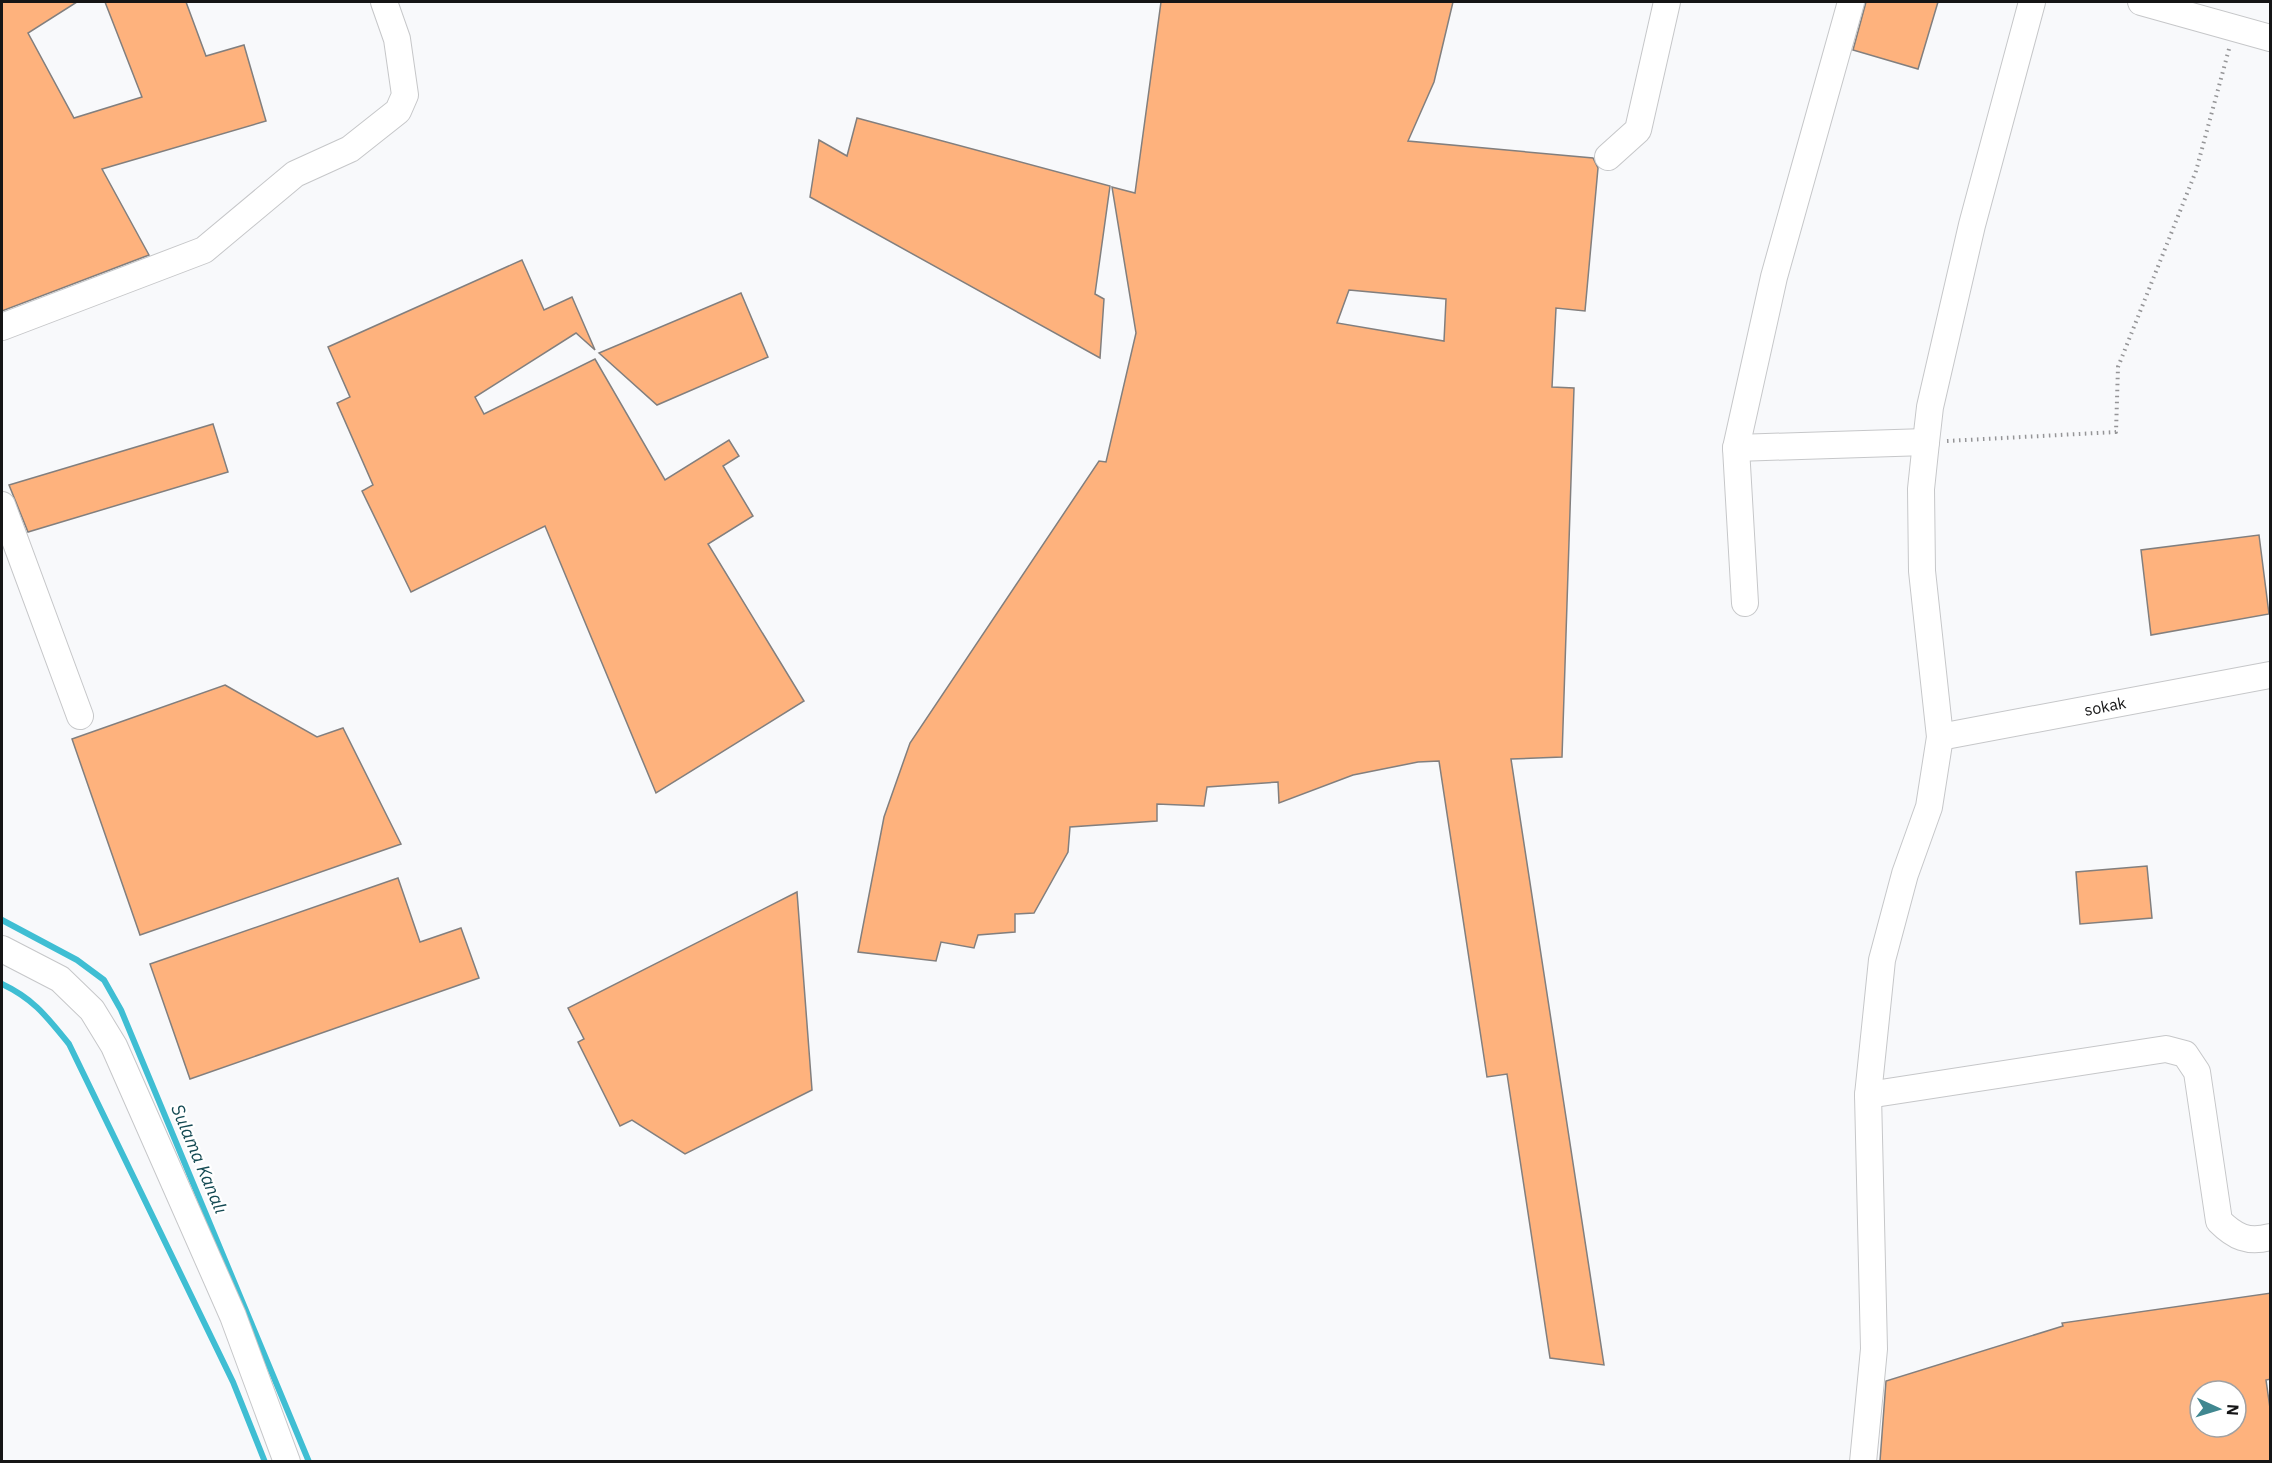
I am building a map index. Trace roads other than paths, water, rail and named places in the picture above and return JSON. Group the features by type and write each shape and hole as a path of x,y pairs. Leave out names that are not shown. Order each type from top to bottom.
{"street":[{"path":"2,327 204,250 295,174 350,148 398,111 405,95 397,39 384,2"},
{"path":"1608,157 1638,130 1667,2"},
{"path":"1745,603 1736,448 1774,277 1851,2"},
{"path":"1863,1461 1874,1349 1868,1095 1882,960 1905,874 1929,807 1940,737 1922,571 1921,489 1926,442 1930,408 1972,225 2032,2"},
{"path":"2141,2 2271,38"},
{"path":"1736,448 1926,442"},
{"path":"2,505 80,716"},
{"name":"sokak","path":"1940,737 2271,675"},
{"path":"2,949 60,979 92,1010 114,1046 233,1316 287,1461"},
{"path":"1868,1095 2166,1049 2185,1054 2197,1072 2219,1221 2232,1234 2254,1242 2271,1237"}],"waterway":[{"name":"Sulama Kanalı","path":"2,920 77,960 104,980 121,1010 309,1462"},
{"path":"2,984 31,1002 47,1017 69,1044 233,1382 265,1462"}]}
